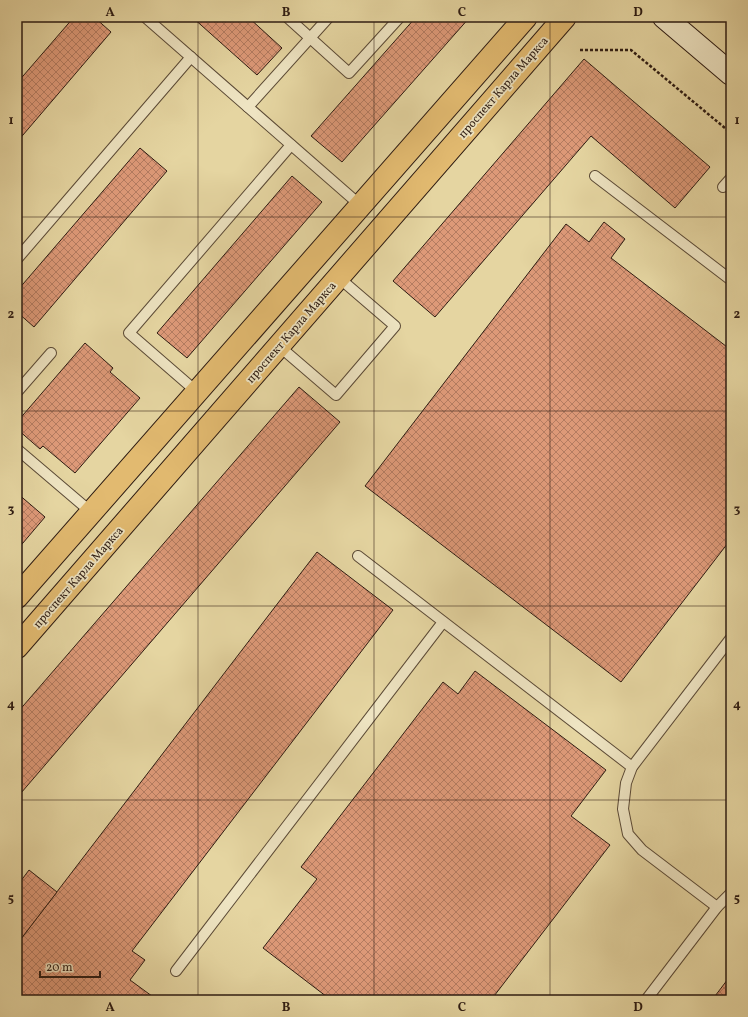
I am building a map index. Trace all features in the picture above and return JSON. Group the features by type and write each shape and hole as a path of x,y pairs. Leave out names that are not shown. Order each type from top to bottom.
{"main road":[{"path":"17,597 526,17"},
{"name":"проспект Карла Маркса","path":"17,647 564,17"},
{"path":"664,17 731,74"}],"lane":[{"path":"145,17 360,206"},
{"path":"287,17 349,73 400,17"},
{"path":"248,107 329,17"},
{"path":"17,259 191,57"},
{"path":"197,392 129,333 291,145"},
{"path":"595,176 731,280"},
{"path":"723,187 731,178"},
{"path":"279,346 336,395 396,326 338,277"},
{"path":"17,392 50,353"},
{"path":"17,448 91,512"},
{"path":"358,556 632,767"},
{"path":"176,971 443,622"},
{"path":"717,907 642,850 628,834 622,809 626,783 632,767 731,638"},
{"path":"646,1000 717,907 731,893"}],"path":[{"path":"580,50 631,50 731,133"}],"building":[{"path":"74,17 94,17 111,32 17,142 17,83"},
{"path":"192,17 248,17 282,48 257,75"},
{"path":"416,17 470,17 342,162 311,136"},
{"path":"584,59 710,167 675,208 591,136 435,317 393,281"},
{"path":"140,148 167,171 34,327 17,312 17,291"},
{"path":"292,176 322,202 187,358 157,333"},
{"path":"604,222 625,239 611,258 731,350 731,539 621,682 365,486 566,224 589,242"},
{"path":"85,343 113,368 110,372 140,398 75,473 43,446 40,449 17,429 17,422"},
{"path":"299,387 340,422 21,793 17,789 17,713"},
{"path":"17,493 45,517 17,550"},
{"path":"317,552 393,610 132,951 145,960 130,980 156,999 17,1000 17,944"},
{"path":"475,671 606,770 571,816 610,845 491,1000 331,1000 263,948 317,879 301,867 443,682 458,694"},
{"path":"29,870 57,892 17,944 17,886"},
{"path":"731,975 731,1000 712,1000"}]}
